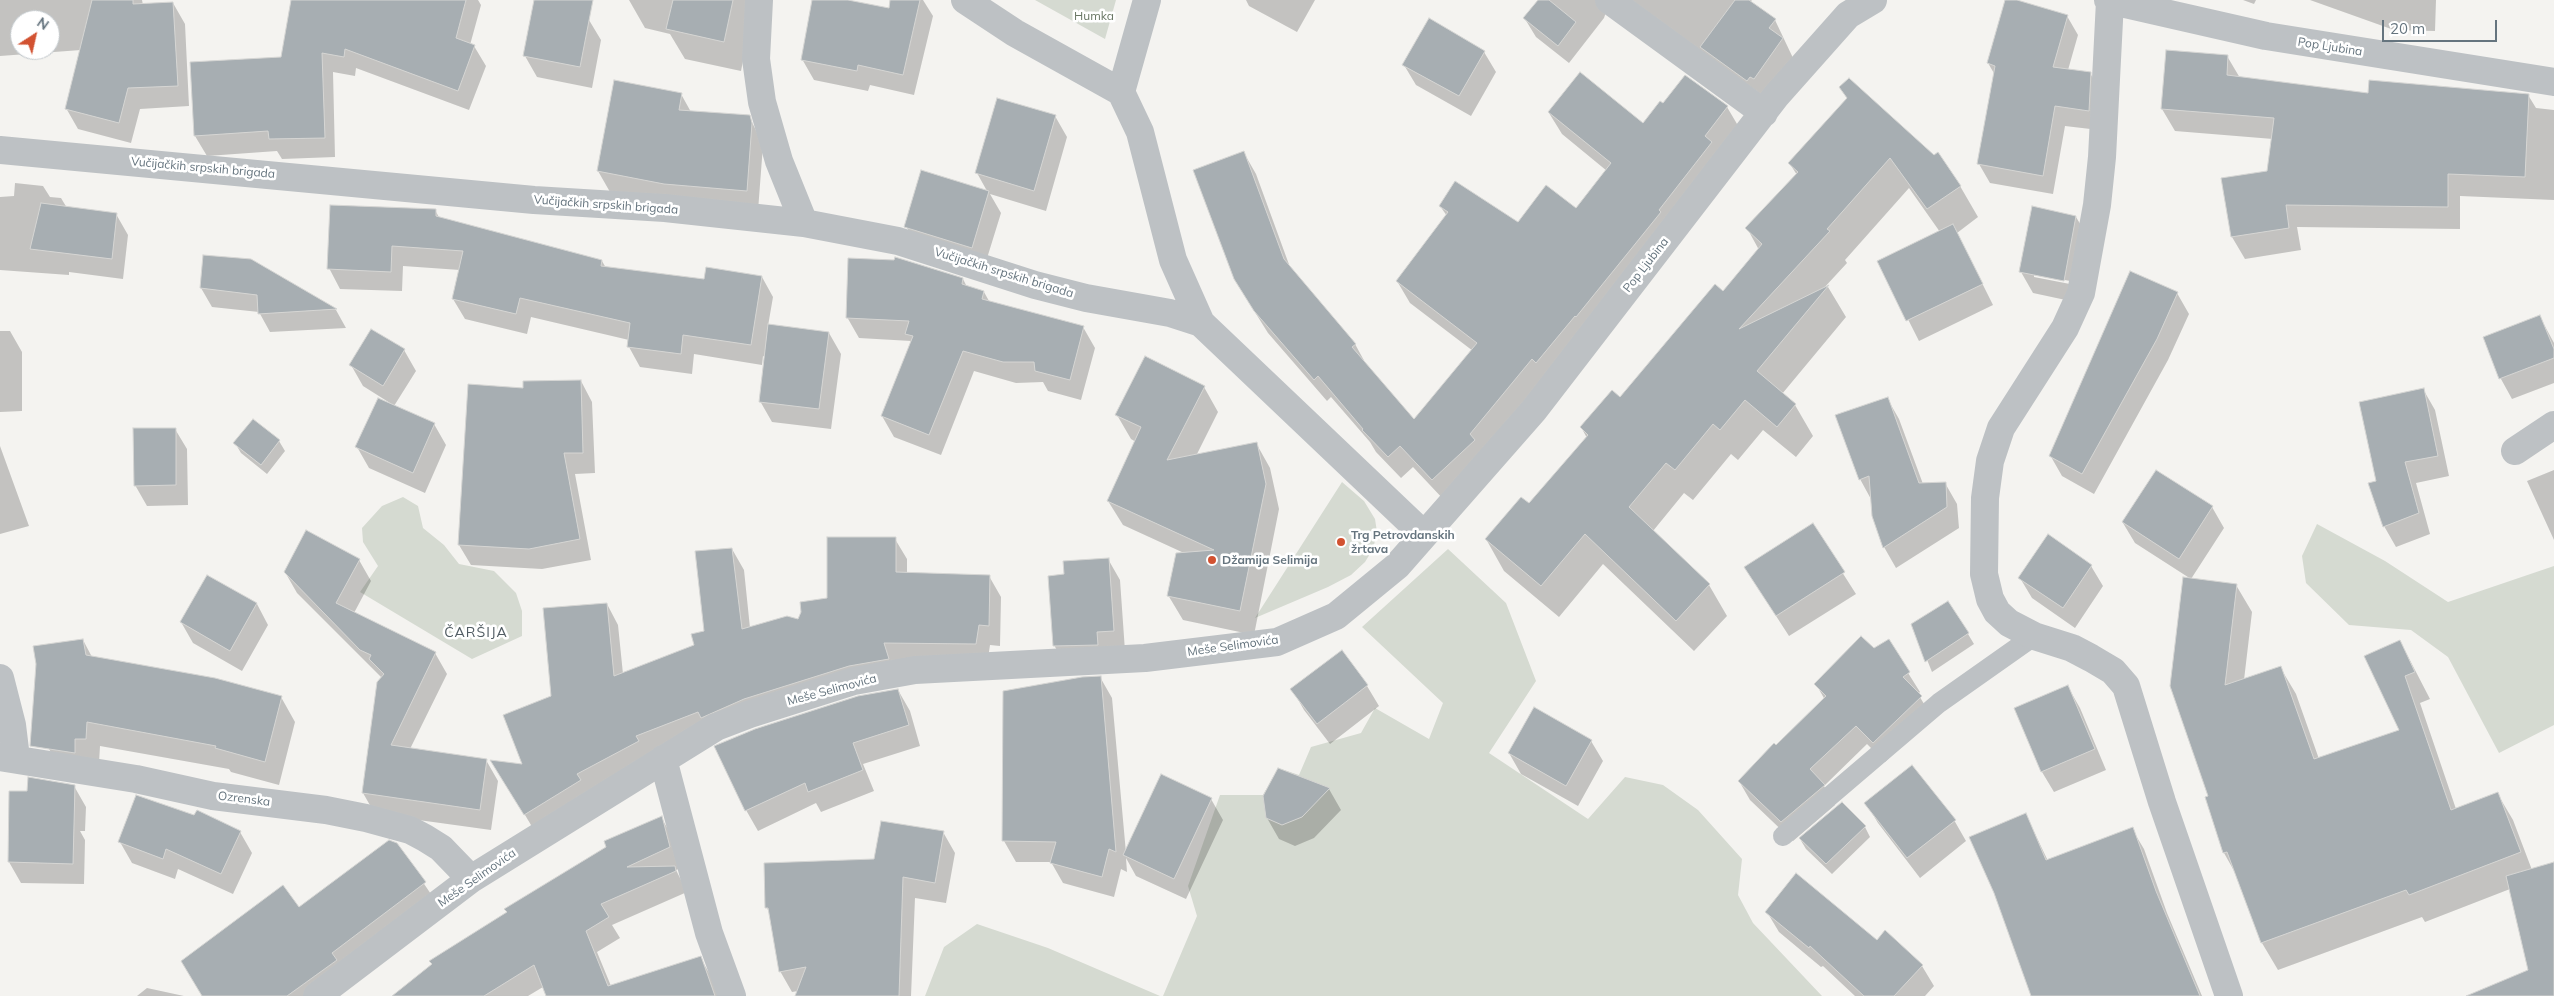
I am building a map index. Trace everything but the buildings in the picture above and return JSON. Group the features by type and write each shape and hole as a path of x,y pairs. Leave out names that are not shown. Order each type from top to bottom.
{"street":[{"path":"759,0 756,59 762,102 779,161 804,223"},
{"path":"965,0 1015,33 1121,92 1140,132 1174,260 1201,323 1423,534"},
{"path":"1121,92 1147,0"},
{"path":"1609,0 1764,112"},
{"name":"Pop Ljubina","path":"1423,534 1534,410 1764,112 1812,53 1848,15 1873,0"},
{"path":"2109,0 2102,157 2097,205 2081,293 2065,328 2001,428 1990,461 1985,498 1984,574 1990,599 1997,612 2009,623 2034,636 2072,648 2113,671 2126,686 2162,802 2229,996"},
{"name":"Pop Ljubina","path":"2109,0 2266,36 2554,82"},
{"name":"Vučijačkih srpskih brigada","path":"0,150 534,200 665,208 804,223 898,241 1035,285 1086,298 1170,313 1201,323"},
{"path":"2514,451 2554,424"},
{"name":"Meše Selimovića","path":"317,996 471,879 716,727 750,714 854,681 915,670 1145,658 1277,642 1336,616 1397,566 1423,534"},
{"path":"0,678 12,725 8,758"},
{"name":"Ozrenska","path":"8,758 136,779 213,796 326,810 384,823 410,830 441,848 471,879"},
{"path":"663,760 709,933 732,996"}],"lane":[{"path":"1783,836 1939,703 2034,636"}],"green space":[{"name":"Humka","path":"1035,0 1116,0 1105,39"},
{"path":"1342,482 1364,501 1375,519 1377,532 1373,549 1365,562 1351,575 1328,587 1255,618"},
{"path":"403,497 418,506 423,528 444,545 459,564 494,571 516,593 522,611 522,636 472,659 360,592 378,566 363,542 362,528 382,506"},
{"path":"2317,524 2385,561 2448,602 2554,566 2554,725 2499,753 2448,657 2411,630 2349,625 2306,583 2302,556"},
{"path":"1448,549 1506,603 1536,681 1489,753 1588,819 1625,777 1663,785 1698,810 1742,859 1738,895 1753,923 1822,996 1163,996 1197,916 1188,886 1220,795 1263,795 1278,768 1299,775 1311,747 1361,733 1375,708 1429,739 1443,703 1362,627"},
{"path":"977,924 1048,948 1160,996 925,996 944,947"}],"place":[{"name":"Trg Petrovdanskih žrtava","path":"1341,542"},
{"name":"Džamija Selimija","path":"1212,560"}],"district":[{"name":"ČARŠIJA","path":"476,633"}]}
